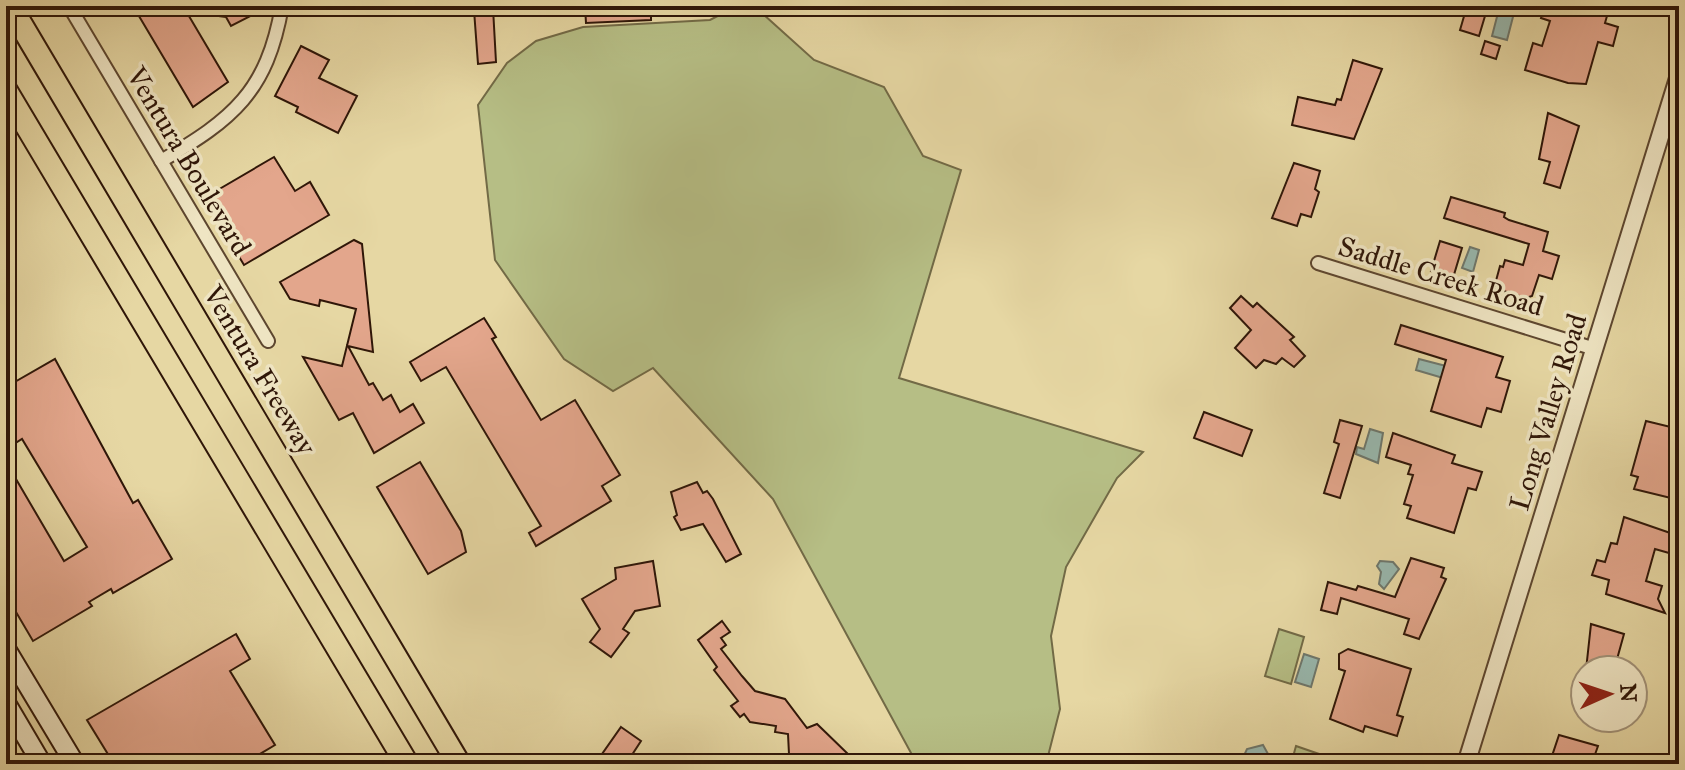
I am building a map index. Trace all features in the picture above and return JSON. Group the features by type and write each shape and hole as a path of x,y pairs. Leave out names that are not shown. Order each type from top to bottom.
{"highway":[{"name":"Ventura Freeway","path":"10,6 459,764"},
{"path":"6,91 407,764"}],"main road":[{"path":"6,649 12,672 75,764"},
{"path":"6,703 42,764"}],"street":[{"name":"Ventura Boulevard","path":"69,6 268,341"},
{"path":"161,161 215,130 239,108 255,85 276,41 282,6"},
{"name":"Long Valley Road","path":"1466,764 1679,75"},
{"name":"Saddle Creek Road","path":"1318,263 1595,349"}],"green space":[{"path":"737,6 754,6 814,60 884,87 923,156 961,170 899,378 1143,452 1117,478 1066,567 1051,636 1060,709 1046,764 917,764 773,499 653,368 613,391 564,359 495,260 478,105 507,63 536,41 583,27 710,20"},
{"path":"1279,629 1304,637 1291,684 1265,676"},
{"path":"1296,746 1319,754 1316,764 1291,764"}],"water":[{"path":"1499,9 1514,13 1507,40 1492,36"},
{"path":"1470,247 1479,250 1473,272 1462,268"},
{"path":"1419,359 1446,366 1443,378 1416,370"},
{"path":"1370,429 1383,433 1378,463 1356,454 1357,447 1364,449"},
{"path":"1380,561 1393,562 1399,569 1384,589 1379,584 1381,572 1377,566"},
{"path":"1304,654 1319,659 1311,687 1295,682"},
{"path":"1263,745 1268,754 1259,757 1259,764 1240,764 1247,749"}],"building":[{"path":"133,6 183,6 228,82 193,107"},
{"path":"211,6 270,6 231,26 226,17 210,15"},
{"path":"585,6 651,6 651,20 586,23"},
{"path":"1467,6 1488,6 1479,36 1460,30"},
{"path":"1545,6 1574,6 1607,16 1605,23 1618,27 1613,46 1598,42 1586,84 1568,83 1525,70 1533,43 1542,46 1550,21 1541,18"},
{"path":"493,8 496,62 478,64 474,10"},
{"path":"1485,41 1500,46 1496,59 1481,54"},
{"path":"301,46 329,60 319,78 357,96 338,133 296,112 298,107 275,96"},
{"path":"1353,60 1382,69 1354,139 1292,125 1298,97 1335,105 1337,99 1341,100"},
{"path":"1548,113 1579,126 1560,188 1544,183 1550,162 1539,159"},
{"path":"274,157 295,191 310,182 329,215 244,265 204,198"},
{"path":"1294,163 1320,171 1315,189 1319,192 1311,217 1301,214 1297,226 1272,218"},
{"path":"1451,197 1505,213 1504,217 1509,220 1548,232 1543,251 1559,256 1552,279 1539,275 1532,296 1526,298 1494,288 1500,266 1503,267 1505,260 1523,265 1529,244 1444,218"},
{"path":"354,240 362,244 373,352 348,346 369,385 373,383 383,400 391,395 400,412 413,404 424,423 374,453 353,413 339,420 303,357 342,366 356,309 320,300 319,306 290,299 280,282"},
{"path":"1440,241 1462,248 1453,278 1431,271"},
{"path":"1241,296 1253,307 1257,303 1294,337 1290,340 1305,356 1294,367 1282,358 1276,364 1264,360 1256,368 1235,348 1251,330 1230,308"},
{"path":"484,318 496,337 492,339 541,420 575,400 620,475 602,486 611,501 536,546 529,533 541,526 446,367 421,381 410,362"},
{"path":"1401,325 1503,357 1496,377 1510,381 1501,412 1487,408 1481,427 1431,411 1446,360 1395,344"},
{"path":"55,359 133,503 138,500 172,559 113,593 111,589 89,602 92,606 33,641 6,595 6,462 64,561 87,547 22,439 6,449 6,387"},
{"path":"1204,412 1252,430 1242,456 1194,438"},
{"path":"1340,420 1362,426 1340,498 1324,493 1339,444 1334,442"},
{"path":"1646,421 1679,429 1679,500 1634,489 1638,477 1631,475"},
{"path":"1393,433 1455,455 1452,463 1482,472 1476,490 1468,488 1454,533 1407,518 1411,506 1404,504 1413,475 1408,474 1411,465 1386,457"},
{"path":"420,462 461,531 466,552 428,574 377,487"},
{"path":"697,482 703,493 707,491 713,499 741,554 726,562 703,524 681,530 674,517 677,515 671,492"},
{"path":"1624,517 1679,536 1679,549 1671,547 1669,553 1655,549 1646,581 1662,586 1658,599 1665,613 1606,594 1609,580 1592,575 1597,560 1605,562 1611,543 1617,544"},
{"path":"1411,558 1444,568 1441,577 1446,579 1419,639 1404,634 1409,619 1341,598 1337,614 1321,610 1328,582 1356,590 1358,586 1395,597"},
{"path":"653,561 660,606 635,611 623,629 629,633 611,657 590,642 600,629 582,599 616,579 615,568"},
{"path":"722,621 730,632 721,638 726,645 721,649 742,676 755,691 785,699 807,728 817,724 849,755 840,764 834,764 827,757 820,764 812,764 806,758 802,762 789,754 788,734 775,732 776,726 750,722 744,714 740,717 731,706 738,701 714,670 717,667 698,640"},
{"path":"1591,624 1624,634 1618,654 1588,654"},
{"path":"236,634 250,659 230,671 275,745 243,764 114,764 87,720"},
{"path":"1348,649 1411,669 1397,715 1403,717 1397,736 1365,726 1363,732 1330,719 1345,671 1339,669 1339,654"},
{"path":"621,727 641,741 626,764 595,764"},
{"path":"1559,735 1598,746 1592,763 1571,756 1569,764 1550,762"}]}
